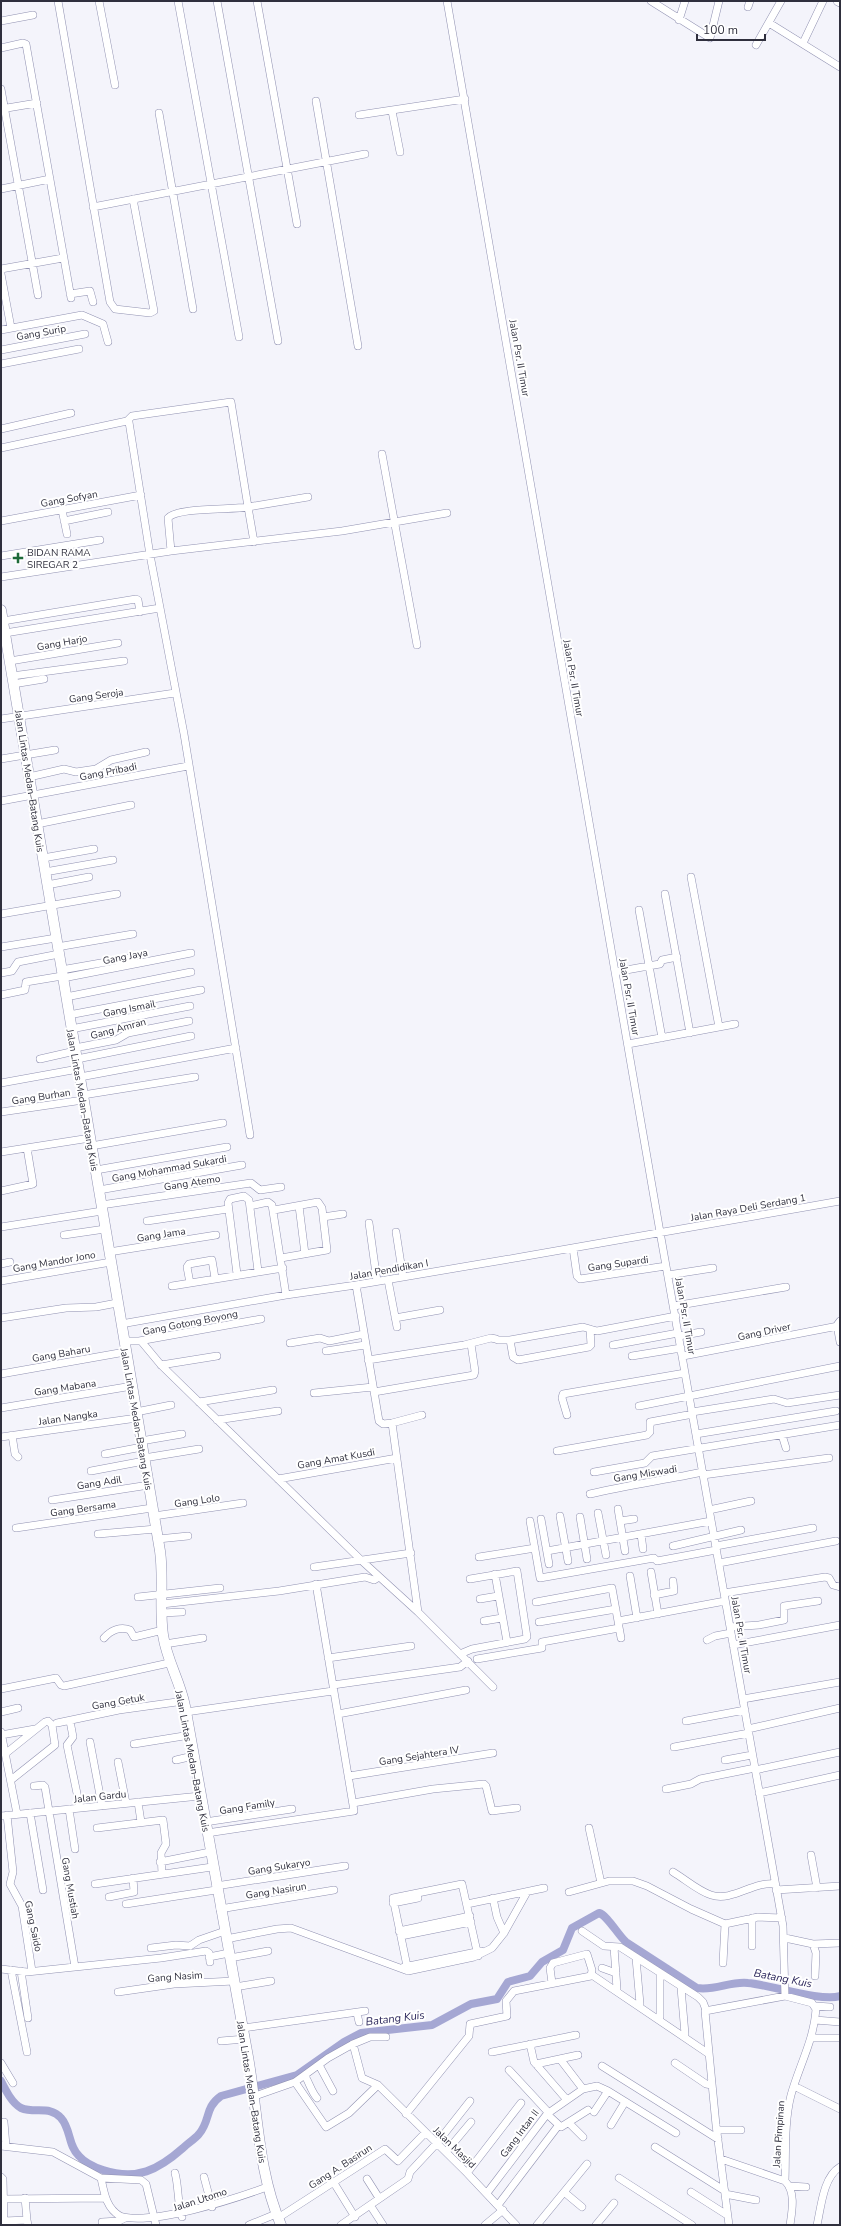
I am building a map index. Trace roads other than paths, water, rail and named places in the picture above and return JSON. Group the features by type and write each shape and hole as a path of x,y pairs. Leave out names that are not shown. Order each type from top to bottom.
{"highway":[{"name":"Jalan Lintas Medan–Batang Kuis","path":"1,610 96,1170 117,1303 129,1336 125,1352 162,1567 163,1630 165,1644 169,1663 184,1700 212,1867 254,2089 267,2187 278,2219"}],"street":[{"path":"59,1 93,207 111,305 115,309 150,313 154,311 133,199"},
{"path":"99,1 115,85"},
{"path":"178,1 239,337"},
{"path":"217,1 278,341"},
{"path":"257,1 285,169 297,224"},
{"name":"Jalan Psr. II Timur","path":"447,1 660,1232 782,1918 785,1938 785,1995"},
{"path":"679,20 685,1"},
{"path":"655,2 679,20 710,38 719,1"},
{"path":"756,45 781,1"},
{"path":"803,43 823,1"},
{"path":"1,21 34,15"},
{"path":"769,23 803,43 840,68"},
{"path":"1,48 25,43 71,296 90,291 93,302"},
{"path":"1,89 2,109 38,296"},
{"path":"359,115 465,99"},
{"path":"316,101 325,161 358,346"},
{"path":"2,109 37,103"},
{"path":"392,111 400,152"},
{"path":"159,113 171,191 193,310"},
{"path":"93,207 365,154"},
{"path":"1,188 50,180"},
{"path":"1,269 63,258"},
{"path":"1,274 11,328"},
{"path":"1,330 86,315 103,324 108,342"},
{"name":"Gang Surip","path":"1,350 85,334"},
{"path":"1,364 79,349"},
{"path":"1,448 127,421 132,416 231,402 254,542"},
{"path":"1,429 71,412"},
{"path":"127,421 129,422 150,555 184,734 188,766 250,1135"},
{"path":"382,454 417,645"},
{"name":"Gang Sofyan","path":"1,521 141,495"},
{"path":"171,551 168,521 171,515 187,512 248,507 308,496"},
{"path":"62,510 67,534"},
{"path":"64,521 108,512"},
{"path":"1,577 171,551 254,542 395,523 447,513"},
{"path":"1,556 100,540"},
{"path":"3,627 73,609 136,599 138,600 140,612"},
{"path":"3,627 75,622 160,608"},
{"path":"73,609 75,622"},
{"name":"Gang Harjo","path":"10,661 118,642"},
{"path":"13,680 124,661"},
{"path":"13,680 44,679"},
{"name":"Gang Seroja","path":"1,719 175,693"},
{"path":"1,760 55,750"},
{"path":"29,777 64,769 75,772 96,769 111,760 132,757 146,752"},
{"name":"Gang Pribadi","path":"1,801 188,766"},
{"path":"37,824 131,805"},
{"path":"43,858 94,849"},
{"path":"45,872 113,860"},
{"path":"47,885 89,877"},
{"path":"691,877 719,1027"},
{"path":"1,914 117,894"},
{"path":"665,894 690,1033"},
{"path":"639,910 662,1038"},
{"path":"1,947 57,946 133,934"},
{"path":"1,973 12,971 18,962 57,946"},
{"name":"Gang Jaya","path":"62,975 191,953"},
{"path":"1,995 25,990 26,982 62,975 135,957"},
{"path":"615,972 660,964 662,960 677,957"},
{"path":"66,997 191,972"},
{"path":"69,1015 201,990"},
{"name":"Gang Ismail","path":"71,1029 190,1006"},
{"name":"Gang Amran","path":"77,1061 128,1033 189,1021"},
{"path":"628,1044 735,1024"},
{"path":"1,1083 77,1061 191,1036"},
{"path":"40,1059 77,1061 236,1048"},
{"name":"Gang Burhan","path":"1,1112 194,1077"},
{"path":"1,1152 91,1142 223,1123"},
{"path":"91,1142 165,1129"},
{"path":"96,1170 227,1147"},
{"path":"1,1191 33,1184 27,1148"},
{"name":"Gang Mohammad Sukardi","path":"99,1190 242,1165"},
{"name":"Gang Atemo","path":"1,1227 102,1208 251,1183 260,1190 281,1187"},
{"path":"237,1274 228,1208 229,1200 244,1196 248,1198 250,1206 258,1271"},
{"name":"Jalan Raya Deli Serdang 1","path":"660,1232 840,1201"},
{"path":"250,1206 268,1202 272,1205 286,1294"},
{"path":"274,1210 319,1203 323,1217 327,1250 281,1258"},
{"path":"299,1206 305,1254"},
{"path":"146,1221 228,1208"},
{"path":"323,1217 343,1214"},
{"path":"369,1223 377,1281"},
{"path":"64,1235 105,1229"},
{"path":"396,1232 403,1277"},
{"name":"Jalan Pendidikan I","path":"129,1336 286,1294 388,1280 660,1232"},
{"name":"Gang Jama","path":"110,1257 216,1235"},
{"name":"Gang Supardi","path":"573,1248 577,1276 580,1279 666,1266"},
{"name":"Gang Mandor Jono","path":"1,1281 110,1257"},
{"path":"190,1283 187,1267 188,1264 212,1260 215,1278"},
{"path":"1,1264 10,1262"},
{"path":"172,1286 237,1274 282,1268"},
{"path":"668,1275 714,1268"},
{"path":"388,1280 397,1327"},
{"path":"356,1285 373,1390 380,1422 383,1424 392,1423 422,1415"},
{"path":"674,1306 786,1287"},
{"path":"1,1318 66,1308 88,1308 117,1303"},
{"path":"395,1318 440,1310"},
{"path":"368,1360 471,1344 491,1338 510,1340 583,1328 597,1331 676,1316"},
{"name":"Gang Gotong Boyong","path":"129,1336 261,1319"},
{"name":"Gang Driver","path":"683,1356 839,1323 840,1338"},
{"path":"510,1340 514,1359 518,1360 590,1347 590,1329"},
{"path":"613,1345 701,1332"},
{"path":"290,1343 320,1338 329,1341 364,1334"},
{"path":"129,1336 278,1478 362,1561 377,1578 418,1612 460,1654 465,1664 493,1687"},
{"path":"314,1393 373,1390 474,1374 475,1371 471,1344"},
{"path":"326,1352 366,1345"},
{"path":"632,1356 681,1348"},
{"name":"Gang Baharu","path":"1,1374 125,1352"},
{"path":"161,1365 217,1356"},
{"path":"639,1406 840,1366"},
{"path":"567,1415 562,1398 563,1394 685,1373"},
{"name":"Gang Mabana","path":"1,1408 132,1386"},
{"path":"199,1402 273,1390"},
{"path":"556,1451 647,1435 650,1433 649,1422 693,1413 774,1399 785,1403 840,1395"},
{"name":"Jalan Nangka","path":"1,1437 137,1415 171,1406"},
{"path":"217,1420 278,1411"},
{"path":"696,1434 836,1411"},
{"path":"392,1423 418,1612"},
{"path":"594,1472 649,1462 652,1456 840,1425"},
{"path":"105,1454 182,1434"},
{"path":"12,1435 15,1454 18,1457"},
{"path":"782,1435 786,1448"},
{"path":"91,1471 199,1449"},
{"name":"Gang Amat Kusdi","path":"278,1478 397,1458"},
{"name":"Gang Miswadi","path":"590,1494 629,1485 703,1473 829,1458"},
{"name":"Gang Adil","path":"52,1500 149,1485"},
{"path":"710,1510 751,1501"},
{"name":"Gang Lolo","path":"153,1512 243,1503"},
{"path":"618,1509 625,1551"},
{"name":"Gang Bersama","path":"16,1528 153,1512"},
{"path":"598,1513 606,1555"},
{"path":"560,1516 568,1561"},
{"path":"580,1517 587,1559"},
{"path":"541,1519 549,1564"},
{"path":"620,1521 634,1519"},
{"path":"530,1521 540,1578 654,1558 657,1561 813,1528"},
{"path":"546,1551 711,1521"},
{"path":"98,1534 156,1528"},
{"path":"673,1546 741,1530"},
{"path":"641,1534 643,1549"},
{"path":"158,1539 188,1536"},
{"path":"719,1563 836,1541"},
{"path":"479,1557 535,1548"},
{"path":"314,1567 411,1553"},
{"path":"460,1654 472,1649 525,1639 527,1636 518,1572 515,1571 470,1579"},
{"path":"650,1572 658,1614"},
{"path":"495,1574 507,1642"},
{"path":"630,1576 637,1618"},
{"path":"162,1604 279,1591 365,1577 377,1578"},
{"path":"477,1659 542,1648 542,1642 619,1625 637,1618 725,1597 825,1577 829,1578 833,1585 840,1587"},
{"path":"654,1595 674,1591 673,1582"},
{"path":"207,1833 353,1811 349,1776 316,1584"},
{"path":"162,1604 220,1588"},
{"path":"536,1602 612,1588 621,1638"},
{"path":"480,1599 498,1596"},
{"path":"138,1597 182,1612"},
{"path":"708,1640 731,1630 759,1626 784,1620 784,1606 818,1601"},
{"path":"540,1622 616,1609"},
{"path":"484,1621 502,1618"},
{"path":"733,1645 840,1626"},
{"path":"104,1638 110,1631 124,1628 130,1630 134,1637 163,1630"},
{"path":"165,1644 203,1638"},
{"path":"328,1658 411,1646"},
{"path":"1,1689 56,1678 61,1685 64,1686 169,1663"},
{"path":"186,1712 333,1688 465,1664"},
{"path":"743,1699 840,1682"},
{"path":"338,1714 466,1690"},
{"name":"Gang Getuk","path":"57,1723 119,1710 184,1700"},
{"path":"1,1712 18,1708"},
{"path":"674,1747 748,1731 840,1708"},
{"path":"686,1721 745,1710"},
{"path":"70,1721 73,1737 67,1746 80,1808"},
{"path":"5,1754 35,1729 46,1722 50,1722 54,1729 55,1745 11,1780"},
{"path":"17,1814 1,1734 35,1729"},
{"path":"134,1744 190,1735"},
{"path":"90,1742 102,1806"},
{"path":"666,1789 691,1784 700,1779 840,1752"},
{"name":"Gang Sejahtera IV","path":"349,1776 493,1753"},
{"path":"725,1760 752,1755"},
{"path":"176,1760 193,1756"},
{"path":"118,1762 126,1803"},
{"path":"759,1793 840,1775"},
{"path":"353,1803 433,1789 484,1784 486,1786 492,1811 516,1808"},
{"name":"Gang Mustiah","path":"34,1786 44,1785 75,1967"},
{"name":"Jalan Gardu","path":"4,1816 200,1796"},
{"path":"138,1802 141,1822"},
{"path":"69,1809 75,1849"},
{"name":"Gang Family","path":"205,1822 292,1809"},
{"path":"30,1813 43,1890"},
{"name":"Gang Saido","path":"4,1816 13,1872 10,1884 22,1906 32,1971"},
{"path":"97,1828 164,1820 166,1844 161,1850 160,1862 162,1874"},
{"path":"589,1828 601,1883"},
{"path":"160,1862 210,1852"},
{"path":"811,1855 817,1888"},
{"name":"Gang Sukaryo","path":"126,1904 345,1866"},
{"path":"95,1884 212,1867"},
{"path":"673,1872 709,1894 716,1896 735,1893 762,1883 776,1887 817,1888 840,1886"},
{"path":"109,1897 134,1892 133,1878"},
{"path":"569,1892 616,1880 640,1882 691,1909 725,1924 752,1918 782,1918"},
{"path":"406,1968 393,1903 428,1893 463,1888 480,1953"},
{"path":"467,1904 544,1888"},
{"name":"Gang Nasirun","path":"220,1909 334,1890"},
{"path":"151,1948 176,1945 188,1946 226,1935 291,1928 406,1968 480,1953 496,1944 504,1933 527,1892"},
{"path":"493,1898 497,1917 504,1933"},
{"path":"752,1918 752,1946"},
{"path":"400,1934 471,1919"},
{"path":"723,1962 725,1924"},
{"path":"582,1931 604,1946 620,1947 703,2002 706,2010 712,2085 729,2225"},
{"path":"785,1938 813,1944 840,1943"},
{"path":"813,1944 816,1951 815,1976"},
{"path":"614,1947 617,1989"},
{"path":"1,1969 32,1971 206,1951 210,1960 268,1951"},
{"path":"552,1983 550,1968 553,1963 586,1954 592,1975 709,2054"},
{"path":"636,1958 640,2004"},
{"path":"602,1968 616,1973"},
{"path":"11,1970 27,2052"},
{"path":"21,1971 28,2018"},
{"path":"660,1973 660,2017"},
{"path":"406,2114 470,2035 470,2024 507,2016 506,2001 514,1990 592,1975"},
{"name":"Gang Nasim","path":"118,1992 174,1984 235,1984 271,1981"},
{"path":"681,1988 685,2034"},
{"path":"706,2010 785,1995 809,2002 816,2006 830,2007"},
{"name":"Jalan Pimpinan","path":"790,2225 792,2193 787,2184 788,2110 794,2086 812,2038 816,2006"},
{"path":"243,2028 365,2011"},
{"path":"357,2013 359,2022"},
{"path":"815,2020 840,2022"},
{"path":"492,2052 576,2035"},
{"path":"254,2089 296,2082 319,2065 353,2044 370,2037 386,2037"},
{"path":"812,2038 840,2038"},
{"path":"221,2041 245,2039"},
{"name":"Jalan Masjid","path":"353,2044 361,2077 378,2085 487,2193 516,2225"},
{"path":"530,2044 536,2064 567,2100"},
{"path":"536,2064 578,2055"},
{"path":"560,2059 583,2089 597,2086 608,2091 676,2133"},
{"path":"1,2063 13,2083"},
{"path":"675,2063 706,2084 712,2085"},
{"path":"319,2065 333,2091"},
{"path":"602,2066 718,2139"},
{"path":"509,2070 558,2126"},
{"path":"305,2076 310,2084 310,2090 317,2098"},
{"path":"296,2082 326,2127 349,2114 378,2085"},
{"path":"794,2086 840,2109"},
{"name":"Gang Intan II","path":"487,2193 548,2113 583,2089"},
{"path":"558,2126 561,2127 591,2111 608,2091"},
{"path":"341,2225 408,2179 410,2172 437,2143 470,2101"},
{"path":"611,2125 625,2102"},
{"path":"467,2173 521,2103"},
{"path":"4,2122 3,2146 53,2152 101,2178 138,2179 144,2181 155,2223"},
{"path":"446,2152 471,2122"},
{"path":"569,2123 583,2137"},
{"path":"485,2225 500,2208 558,2126"},
{"path":"717,2130 741,2130"},
{"name":"Gang A. Basirun","path":"249,2225 278,2219 385,2149 397,2161 425,2133"},
{"path":"655,2147 725,2192 756,2200"},
{"path":"721,2158 787,2184 806,2187"},
{"path":"537,2225 587,2164"},
{"path":"817,2225 828,2182 834,2172 840,2167"},
{"path":"175,2173 178,2185 177,2200 182,2217"},
{"path":"204,2176 212,2207"},
{"path":"1,2177 4,2222 27,2223 25,2198"},
{"path":"101,2178 106,2198 114,2211 125,2218"},
{"path":"619,2178 689,2224"},
{"path":"367,2179 379,2198"},
{"path":"334,2183 354,2217"},
{"name":"Jalan Utomo","path":"102,2222 119,2221 125,2218 155,2223 182,2217 267,2187"},
{"path":"564,2192 582,2207"},
{"path":"691,2192 727,2215"},
{"path":"3,2199 106,2198"},
{"path":"596,2225 614,2203"},
{"path":"370,2204 383,2225"}],"waterway":[{"name":"Batang Kuis","path":"1,2081 12,2100 21,2108 26,2110 47,2111 57,2114 64,2122 75,2152 87,2163 100,2169 115,2173 137,2174 156,2168 174,2156 197,2136 203,2129 212,2105 221,2096 297,2075 344,2042 361,2033 432,2025 471,2004 497,1999 508,1982 530,1976 542,1962 563,1950 572,1928 599,1913 605,1917 626,1942 697,1988 704,1989 735,1983 748,1983 821,1997 840,1996"}],"place":[{"name":"BIDAN RAMA SIREGAR 2","path":"18,558"}]}
